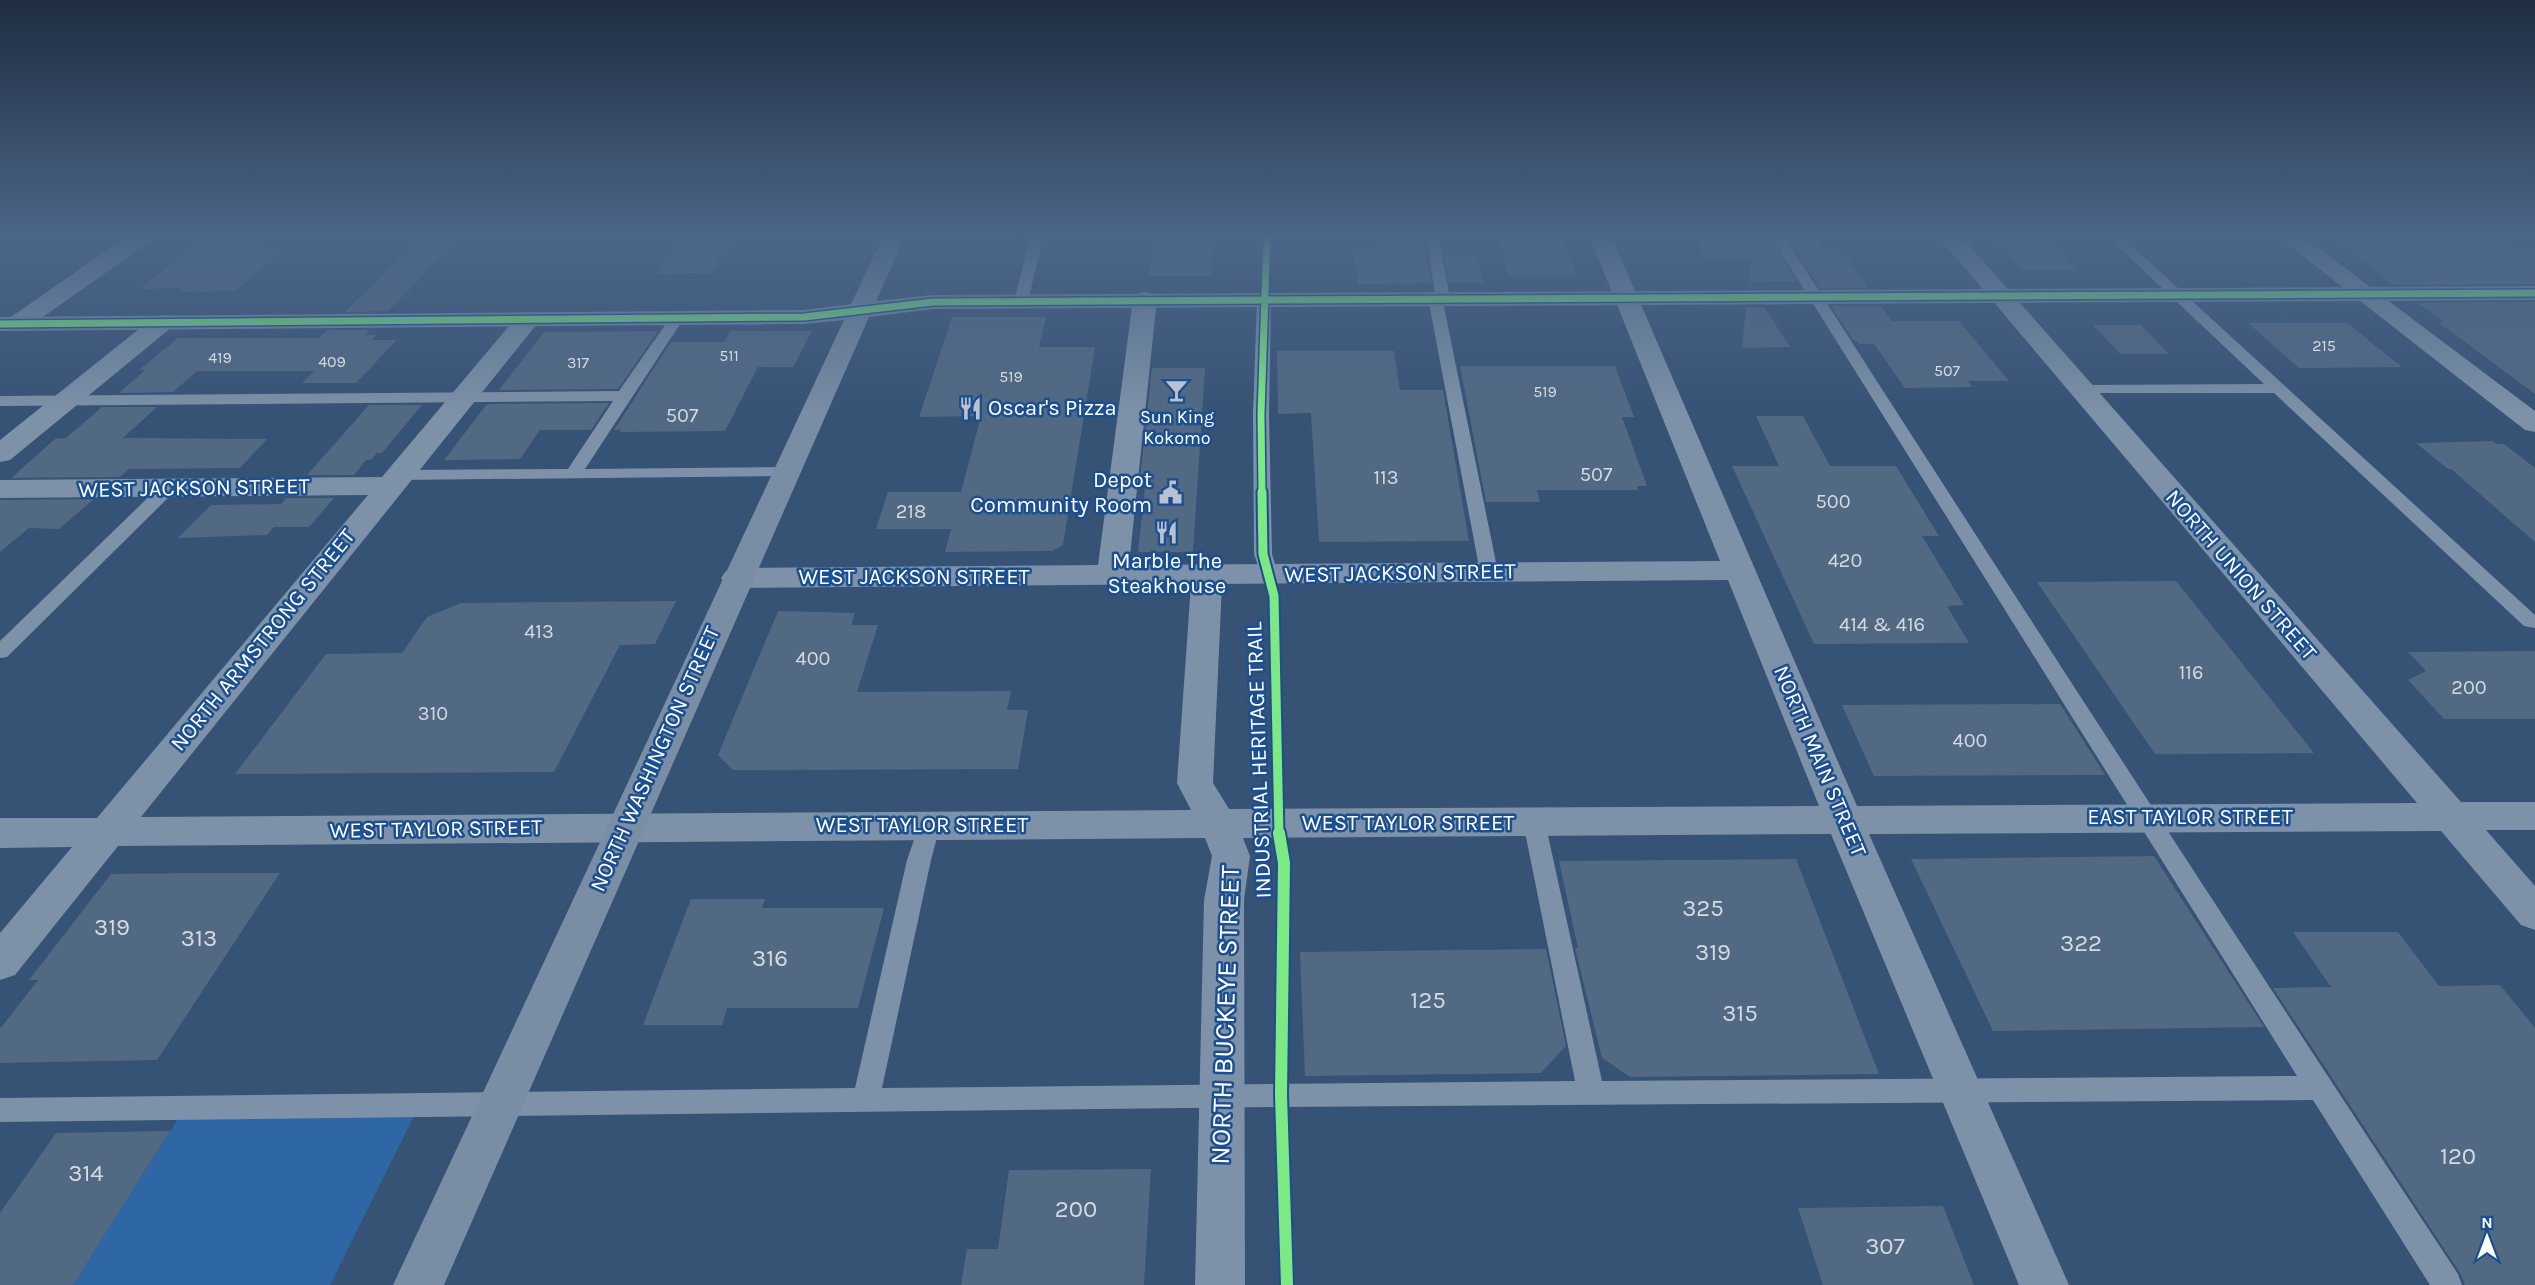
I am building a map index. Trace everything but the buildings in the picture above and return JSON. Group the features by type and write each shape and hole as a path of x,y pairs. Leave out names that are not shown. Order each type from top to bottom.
{"street":[{"path":"8,324 52,295"},
{"name":"NORTH WASHINGTON STREET","path":"418,1285 736,578 868,295"},
{"name":"NORTH MAIN STREET","path":"1626,295 1844,820 2044,1285"},
{"path":"8,324 804,317 903,304 1144,299 2274,295"},
{"path":"2365,295 2535,424"},
{"name":"NORTH UNION STREET","path":"2000,296 2535,914"},
{"path":"1112,575 1144,299"},
{"name":"NORTH ARMSTRONG STREET","path":"0,963 105,832 528,319"},
{"path":"0,454 163,322"},
{"name":"WEST JACKSON STREET","path":"0,489 168,488 394,480"},
{"name":"WEST JACKSON STREET","path":"736,578 1739,570"},
{"name":"NORTH BUCKEYE STREET","path":"1208,574 1195,783 1218,824 1231,856 1224,900 1220,1096 1220,1285"},
{"name":"EAST TAYLOR STREET","path":"1844,820 2535,816"},
{"name":"WEST TAYLOR STREET","path":"0,833 1844,820"}],"lane":[{"path":"1021,301 1023,295"},
{"path":"1439,295 1489,572"},
{"path":"2177,296 2531,622 2535,622"},
{"path":"1816,297 1829,321 2447,1285"},
{"path":"1264,299 1261,414 1263,554 1269,574"},
{"path":"574,473 677,318"},
{"path":"2082,390 2278,388"},
{"path":"0,401 624,396"},
{"path":"394,480 574,473 787,472"},
{"path":"0,652 168,488"},
{"path":"1534,822 1591,1093"},
{"path":"866,1100 919,860 929,826"},
{"path":"0,1110 1220,1096 2321,1088"}],"shaded area":[{"path":"415,1114 330,1285 73,1285 179,1117"}],"cycle path":[{"name":"INDUSTRIAL HERITAGE TRAIL","path":"1265,295 1261,414 1263,554 1274,596 1277,824 1284,863 1281,1095 1287,1285"},
{"path":"0,324 804,317 933,302 2185,295"}],"place":[{"name":"Sun King Kokomo","path":"1177,391"},
{"name":"Oscar's Pizza","path":"970,408"},
{"name":"Depot Community Room","path":"1170,493"},
{"name":"Marble The Steakhouse","path":"1167,532"}]}
